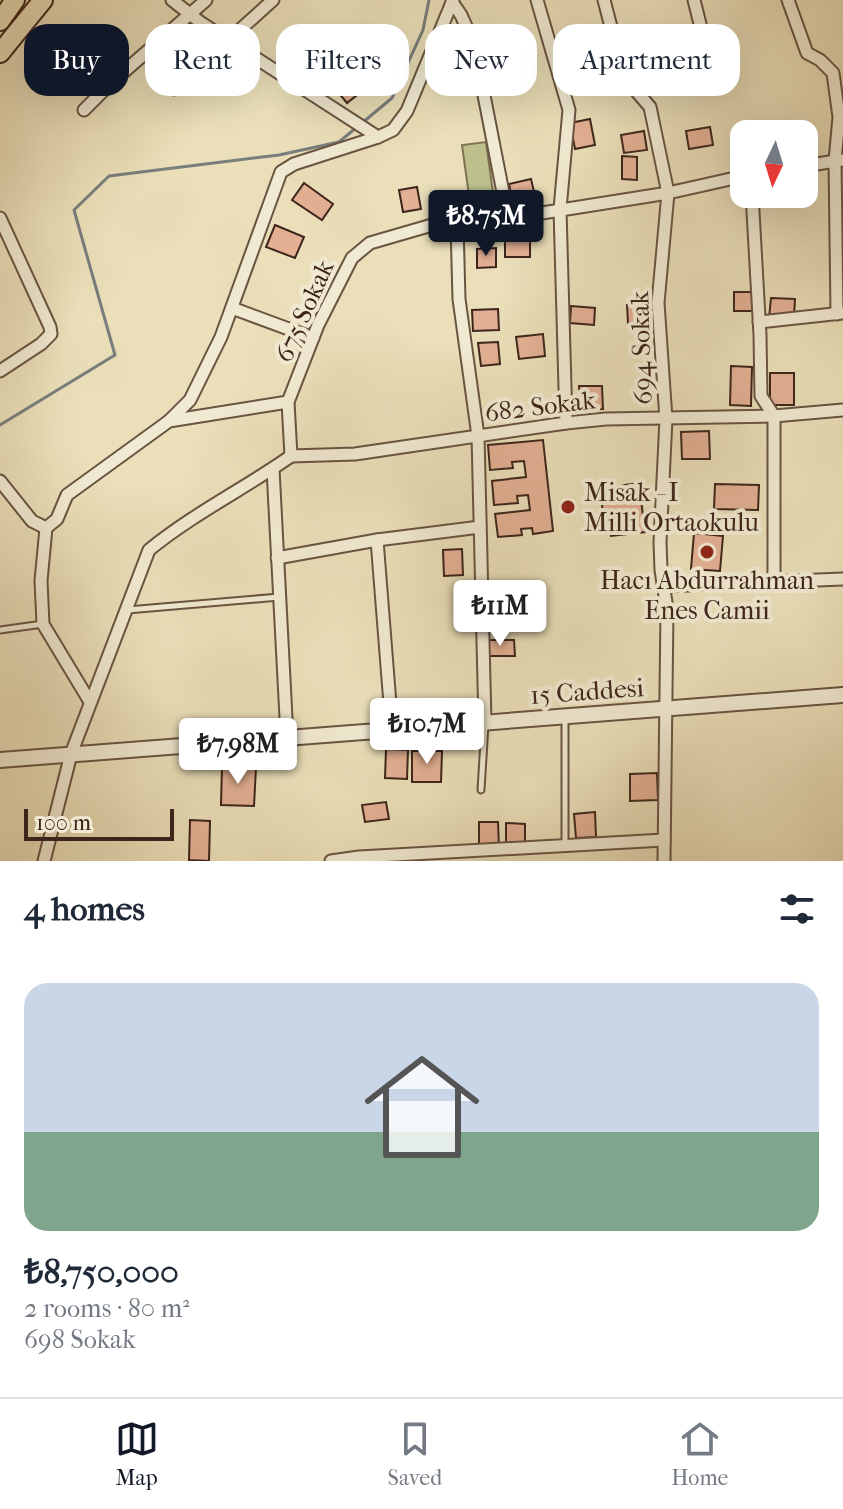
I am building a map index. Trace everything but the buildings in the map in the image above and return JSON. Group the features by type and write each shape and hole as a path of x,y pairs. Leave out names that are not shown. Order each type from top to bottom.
{"highway":[{"path":"0,21 15,0"},
{"path":"0,53 43,0"}],"street":[{"path":"172,0 203,24"},
{"path":"84,110 206,0"},
{"path":"247,24 273,0"},
{"path":"537,0 569,110 560,209 566,423"},
{"name":"694 Sokak","path":"604,0 624,77 650,107 668,193 658,303 666,419 660,542 667,609 664,861"},
{"path":"694,0 700,24"},
{"path":"759,322 840,314 839,117 833,73 807,53 788,0"},
{"path":"90,702 43,624 41,581 46,528 57,519 67,495 169,421 190,400 232,308 281,172 294,164 393,130 407,111 452,1"},
{"path":"452,1 474,44 508,218"},
{"path":"260,60 378,137"},
{"path":"818,164 839,161"},
{"name":"675 Sokak","path":"288,402 313,338 352,258 370,243 439,223 473,224 668,193 730,179"},
{"path":"753,208 761,396 774,416 774,583"},
{"path":"0,218 51,334 0,371"},
{"path":"457,224 459,299 478,436 485,723"},
{"path":"232,308 313,338"},
{"path":"44,861 71,754 149,550 174,530 291,456 288,402 169,421"},
{"name":"682 Sokak","path":"291,456 355,454 606,419 774,416 843,410"},
{"path":"273,469 287,737"},
{"path":"0,481 32,521 46,528"},
{"path":"277,558 377,540 480,527"},
{"path":"377,540 392,729"},
{"path":"664,586 843,579"},
{"name":"15 Caddesi","path":"0,760 843,695"},
{"path":"331,861 664,840"}],"lane":[{"path":"126,610 279,597"},
{"path":"0,630 43,624"},
{"path":"565,716 565,845"},
{"path":"481,790 485,723"}],"green space":[{"path":"486,142 495,207 471,210 462,145"}],"waterway":[{"path":"362,123 392,98 423,30 429,0"},
{"path":"0,425 115,355 74,210 109,176 279,155 339,142 357,127"}],"place":[{"name":"Misak - I Milli Ortaokulu","path":"568,507"},
{"name":"Hacı Abdurrahman Enes Camii","path":"707,552"}]}
